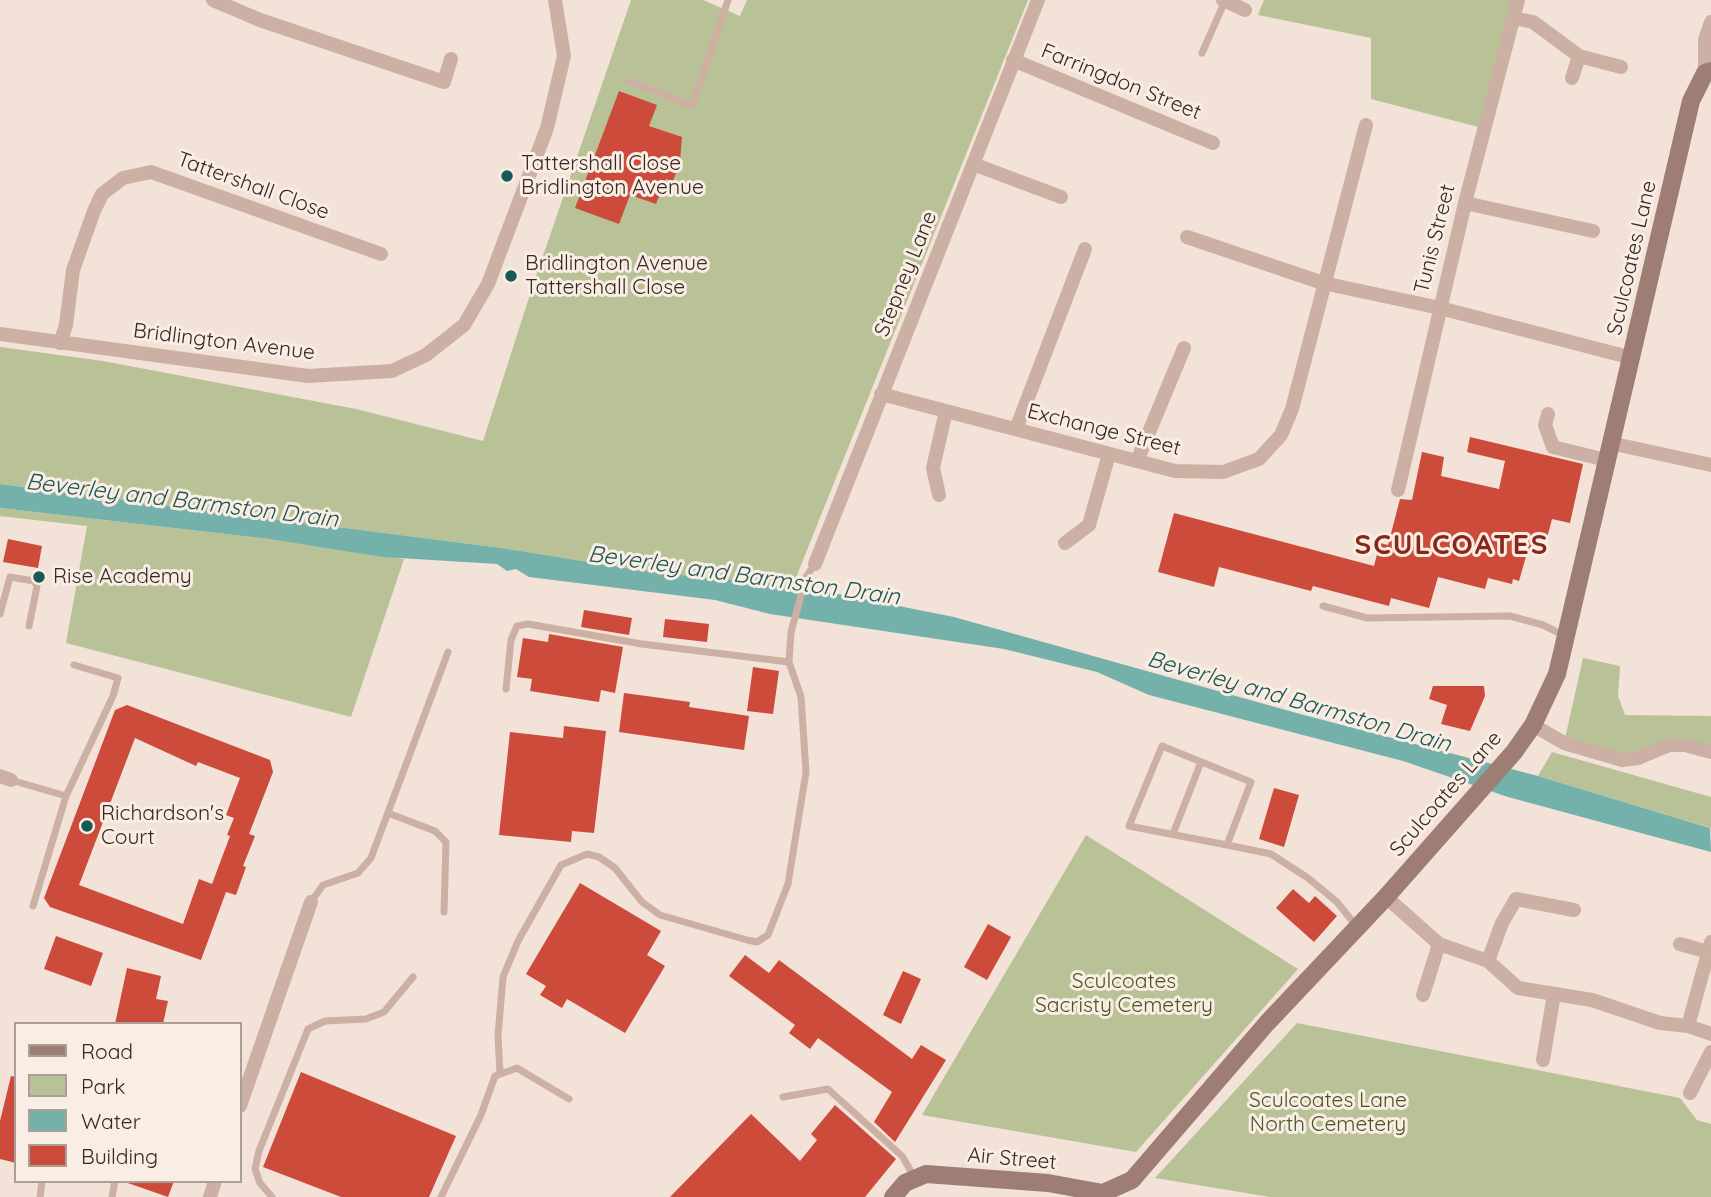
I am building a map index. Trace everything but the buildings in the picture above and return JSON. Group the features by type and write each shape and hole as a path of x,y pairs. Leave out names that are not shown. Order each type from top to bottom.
{"street":[{"path":"213,0 260,20 444,82 451,59"},
{"name":"Bridlington Avenue","path":"0,334 308,376 392,371 426,355 464,325 488,284 547,128 564,56 560,16 555,0"},
{"name":"Stepney Lane","path":"815,564 1038,0"},
{"name":"Tunis Street","path":"1398,490 1465,204 1518,0"},
{"path":"1224,1 1245,10"},
{"path":"1513,18 1533,22 1579,56 1621,67"},
{"path":"1708,72 1705,40 1711,22"},
{"path":"1572,78 1579,56"},
{"name":"Farringdon Street","path":"1013,60 1213,143"},
{"name":"Sculcoates Lane","path":"1132,1180 1267,1023 1472,803 1533,725 1557,674 1567,637 1691,101 1708,72"},
{"name":"Exchange Street","path":"881,394 1175,471 1223,472 1259,459 1281,435 1292,409 1366,125"},
{"path":"973,164 1061,197"},
{"name":"Tattershall Close","path":"60,343 66,325 73,270 94,211 102,194 123,178 151,172 381,254"},
{"path":"1465,204 1594,231"},
{"path":"1187,237 1323,283 1440,308 1632,358"},
{"path":"1016,429 1085,250"},
{"path":"1138,461 1184,348"},
{"path":"939,495 933,468 946,411"},
{"path":"1548,414 1545,425 1553,447 1711,465"},
{"path":"1065,543 1088,525 1109,454"},
{"path":"1533,725 1564,743 1622,760 1639,758 1669,745 1685,745 1711,752"},
{"path":"1387,897 1439,944 1488,961 1518,988 1592,1000 1660,1023 1688,1026 1711,1034"},
{"path":"1488,961 1502,923 1516,899 1574,910"},
{"path":"242,1100 311,902"},
{"path":"1423,995 1439,944"},
{"path":"1680,944 1710,947 1708,968 1688,1026"},
{"path":"1542,1060 1554,994"},
{"path":"1690,1093 1711,1052"},
{"name":"Air Street","path":"916,1179 926,1174 1048,1183 1104,1194 1132,1180"},
{"path":"892,1197 905,1183 916,1179"}],"lane":[{"path":"629,82 692,106 728,0"},
{"path":"1202,52 1224,1"},
{"path":"500,1074 498,1036 503,977 561,865 587,854 599,857 615,868 642,902 660,915 757,942 768,934 788,884 806,772 801,697 789,662 791,632 806,577 815,564"},
{"path":"0,614 11,576 34,580 37,586 29,626"},
{"path":"1323,606 1367,618 1510,616 1543,625 1567,637"},
{"path":"506,689 511,640 517,626 528,624 642,644 789,662"},
{"path":"311,902 323,885 358,873 371,858 448,652"},
{"path":"33,906 66,796 113,696 118,678 74,665"},
{"path":"1227,845 1251,782 1162,746 1129,826 1271,854 1308,878 1337,902 1358,928"},
{"path":"1173,834 1201,762"},
{"path":"6,778 66,796"},
{"path":"388,813 435,831 446,842 444,912"},
{"path":"272,1197 260,1183 255,1170 259,1151 308,1028 325,1020 366,1018 384,1012 413,977"},
{"path":"441,1197 481,1115 495,1076 517,1068 569,1098"},
{"path":"783,1097 828,1089 902,1156 916,1179"}],"green space":[{"path":"631,0 703,0 740,16 747,0 1028,0 793,585 657,573 502,548 0,484 0,347 103,361 356,409 483,441 534,282"},
{"path":"1264,0 1515,0 1482,128 1371,99 1371,38 1258,15"},
{"path":"0,508 269,539 404,559 351,717 66,643 87,526 0,516"},
{"path":"1583,658 1620,666 1618,696 1625,715 1711,716 1711,747 1644,755 1589,750 1564,743"},
{"path":"1552,752 1711,797 1711,828 1538,776"},
{"name":"Sculcoates Sacristy Cemetery","path":"1086,835 1298,969 1136,1152 922,1115"},
{"name":"Sculcoates Lane North Cemetery","path":"1297,1023 1680,1098 1697,1120 1711,1124 1711,1197 1270,1197 1155,1178"}],"water":[{"path":"0,484 502,548 657,573 793,585 954,617 1300,714 1538,776 1710,828 1711,852 1508,797 1403,761 1149,695 1097,672 1004,649 770,614 715,600 529,577 516,569 507,571 497,564 383,557 269,539 0,508"}],"place":[{"name":"Tattershall Close Bridlington Avenue","path":"507,176"},
{"name":"Bridlington Avenue Tattershall Close","path":"511,276"},
{"name":"Rise Academy","path":"39,577"},
{"name":"Richardson's Court","path":"87,826"}],"district":[{"name":"SCULCOATES","path":"1452,546"}],"water label":[{"name":"Beverley and Barmston Drain","path":"182,501"},
{"name":"Beverley and Barmston Drain","path":"744,576"},
{"name":"Beverley and Barmston Drain","path":"1299,702"}]}
